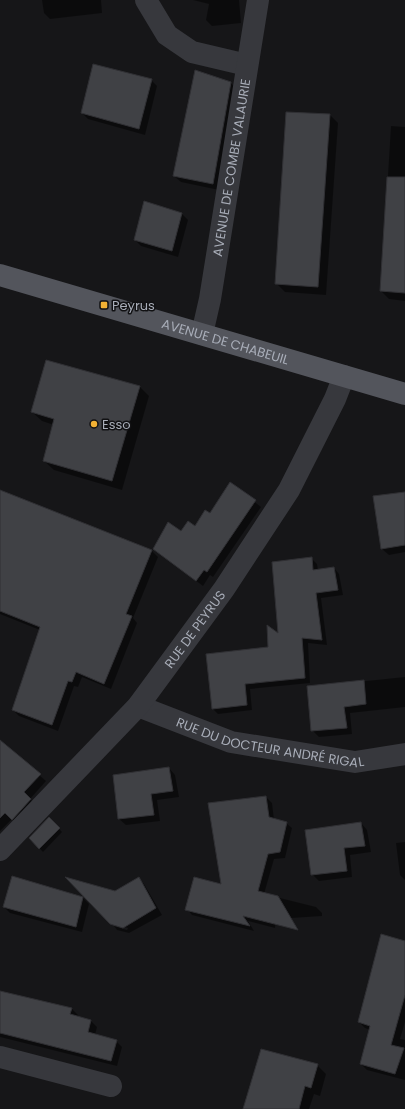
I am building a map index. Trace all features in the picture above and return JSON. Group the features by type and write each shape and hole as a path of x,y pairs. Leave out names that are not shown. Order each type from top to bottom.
{"main road":[{"name":"AVENUE DE CHABEUIL","path":"0,274 405,394"}],"street":[{"path":"146,0 167,35 192,52 246,65"},
{"name":"AVENUE DE COMBE VALAURIE","path":"202,334 210,299 246,65 258,0"},
{"name":"RUE DE PEYRUS","path":"0,850 138,706 224,589 289,490 335,399 344,376"},
{"name":"RUE DU DOCTEUR ANDRÉ RIGAL","path":"138,706 231,742 355,762 405,754"},
{"path":"0,1057 111,1086"}],"building":[{"path":"93,64 152,79 139,129 81,113"},
{"path":"195,70 231,82 213,184 173,176"},
{"path":"286,112 330,114 318,287 275,284"},
{"path":"387,177 405,177 405,293 380,291"},
{"path":"144,201 182,213 172,251 134,240"},
{"path":"46,360 140,386 112,481 43,461 54,419 31,412"},
{"path":"230,482 256,500 207,572 204,570 196,581 153,549 168,522 181,531 188,521 195,526 205,510 210,513"},
{"path":"0,490 152,550 126,614 132,616 104,684 76,672 72,682 68,681 52,725 12,710 40,627 0,611"},
{"path":"405,492 405,545 381,549 373,496"},
{"path":"312,557 313,570 334,567 338,590 316,593 322,640 302,638 305,678 245,684 247,705 212,709 206,654 268,647 267,625 278,633 272,562"},
{"path":"364,680 366,704 344,707 347,728 311,731 307,686"},
{"path":"0,740 41,774 24,792 31,799 12,820 5,813 0,818"},
{"path":"169,767 173,791 151,794 154,815 118,819 113,775"},
{"path":"266,796 269,817 287,822 280,852 268,854 258,891 278,896 298,930 243,916 250,926 185,910 194,877 221,884 208,803"},
{"path":"49,817 60,828 39,849 29,838"},
{"path":"361,822 365,846 344,848 347,871 311,875 305,830"},
{"path":"12,876 83,897 76,927 3,907"},
{"path":"65,877 115,891 139,877 156,908 123,928 110,924"},
{"path":"381,934 405,941 405,995 391,1045 404,1048 395,1074 360,1064 370,1026 358,1022"},
{"path":"0,991 72,1008 70,1014 91,1020 88,1032 117,1040 111,1061 0,1033"},
{"path":"261,1049 318,1064 311,1088 305,1086 299,1109 243,1109"}],"place":[{"name":"Peyrus","path":"104,305"},
{"name":"Esso","path":"94,424"}]}
